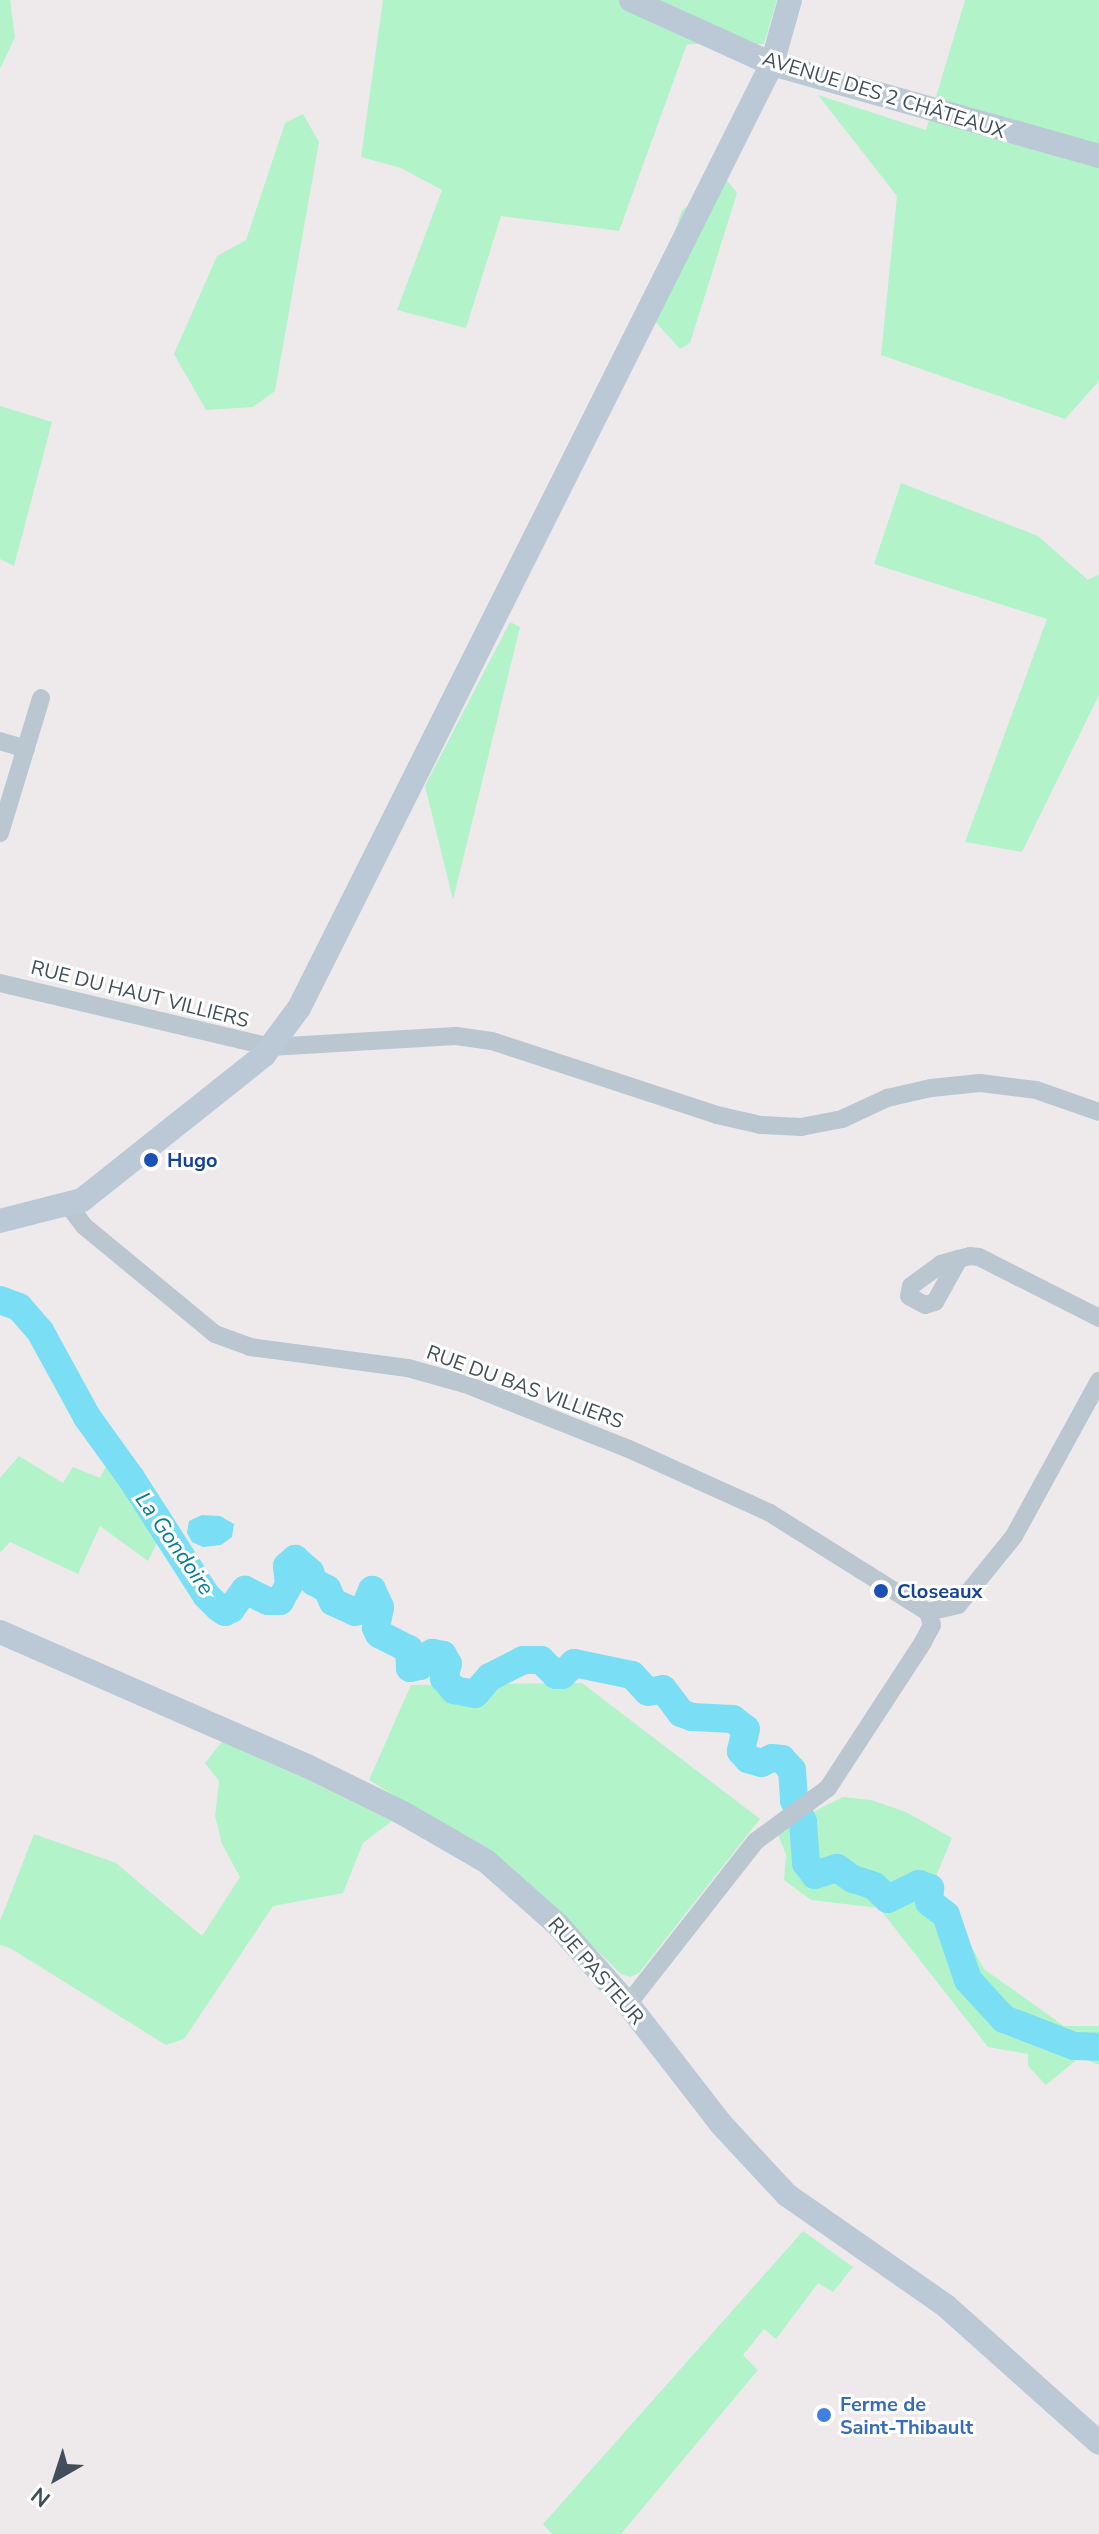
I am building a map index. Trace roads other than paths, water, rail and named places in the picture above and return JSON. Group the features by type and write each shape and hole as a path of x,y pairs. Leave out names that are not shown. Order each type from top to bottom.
{"street":[{"name":"AVENUE DES 2 CHÂTEAUX","path":"631,0 772,64 1099,156"},
{"path":"0,1221 69,1206 82,1200 270,1047 299,1008 772,64 790,0"},
{"path":"0,833 41,698"},
{"path":"0,741 26,749"},
{"name":"RUE DU HAUT VILLIERS","path":"0,983 270,1047 468,1037 492,1041 717,1115 761,1125 801,1127 842,1119 887,1098 931,1088 980,1083 1028,1088 1072,1100 1099,1112"},
{"name":"RUE DU BAS VILLIERS","path":"69,1206 84,1226 215,1334 250,1347 408,1368 465,1384 629,1449 770,1513 928,1612"},
{"path":"959,1259 970,1256 989,1260 1099,1318"},
{"path":"628,2004 756,1841 828,1788 861,1741 932,1625 928,1612 958,1605 1014,1536 1099,1381"},
{"name":"RUE PASTEUR","path":"0,1632 307,1766 446,1836 486,1861 558,1925 628,2004 721,2124 787,2195 946,2306 1099,2443"}],"water":[{"path":"202,1515 220,1516 234,1524 232,1537 221,1545 203,1547 192,1542 187,1533 189,1521"}],"waterway":[{"name":"La Gondoire","path":"0,1300 19,1307 40,1331 87,1417 131,1478 206,1595 219,1608 225,1612 231,1609 245,1590 268,1601 280,1601 289,1585 287,1566 295,1559 310,1572 314,1582 327,1589 333,1602 355,1612 364,1609 372,1590 380,1607 376,1628 379,1634 409,1649 410,1668 420,1666 432,1653 443,1655 448,1664 444,1678 454,1690 475,1694 490,1677 523,1660 541,1660 556,1675 562,1675 574,1663 632,1675 648,1692 663,1689 681,1713 692,1717 733,1719 746,1729 741,1751 748,1759 761,1763 772,1758 782,1759 792,1770 794,1800 803,1822 806,1863 815,1875 837,1868 853,1879 874,1886 888,1899 919,1884 930,1888 929,1902 946,1915 968,1980 1004,2019 1074,2046 1099,2047"}],"place":[{"name":"Hugo","path":"151,1160"},
{"name":"Closeaux","path":"881,1591"},
{"name":"Ferme de Saint-Thibault","path":"824,2415"}]}
